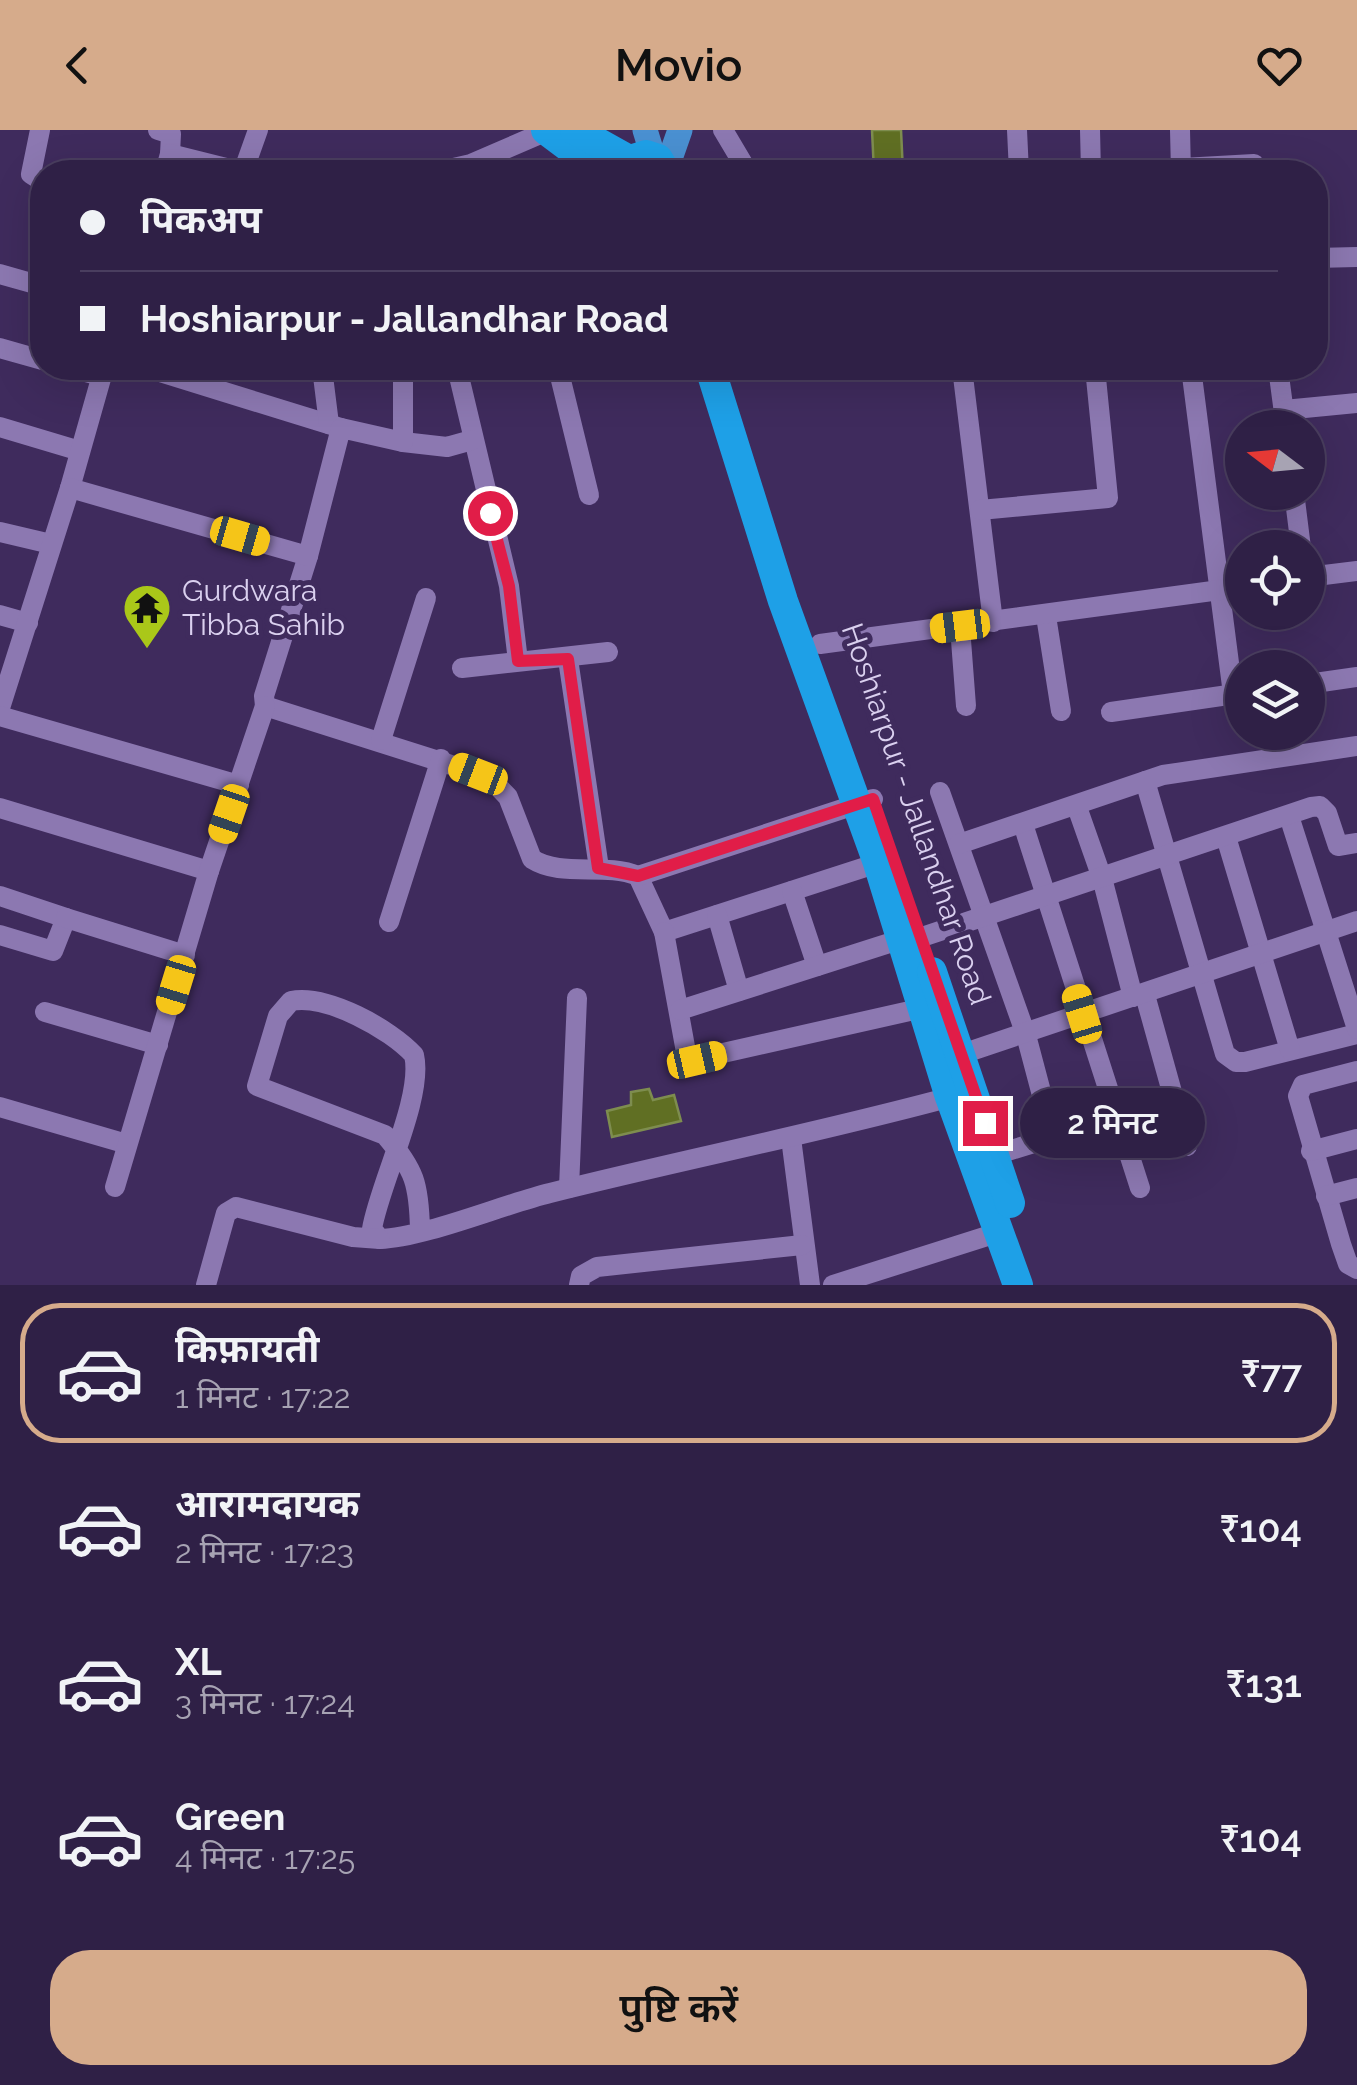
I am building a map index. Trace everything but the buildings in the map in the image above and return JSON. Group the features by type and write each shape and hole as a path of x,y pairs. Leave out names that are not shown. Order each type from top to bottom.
{"highway":[{"path":"547,130 586,160"},
{"path":"575,130 648,154"},
{"path":"714,380 784,601 865,802 878,863 910,938 923,1008 962,1094 1018,1285"},
{"name":"Hoshiarpur - Jallandhar Road","path":"732,380 820,644 865,802 910,938 962,1054 962,1094 995,1155 1035,1285"}],"main road":[{"path":"648,154 680,130"}],"street":[{"path":"34,160 40,130"},
{"path":"247,160 258,130"},
{"path":"479,160 547,130"},
{"path":"723,130 741,160"},
{"path":"1017,130 1018,160"},
{"path":"1090,130 1091,160"},
{"path":"1180,130 1182,160"},
{"path":"167,144 210,160"},
{"path":"1328,257 1357,256"},
{"path":"0,274 30,283"},
{"path":"0,348 30,357"},
{"path":"100,380 0,711 239,785"},
{"path":"185,380 335,426 403,442 447,447 472,440"},
{"path":"115,1187 308,556 335,426 325,380"},
{"path":"403,380 403,442"},
{"path":"459,380 509,586 518,661"},
{"path":"561,380 589,496"},
{"path":"964,380 993,622"},
{"path":"980,510 1108,498 1096,380"},
{"path":"1193,380 1230,650"},
{"path":"1280,380 1284,410"},
{"path":"1325,410 1357,403"},
{"path":"0,427 80,450"},
{"path":"70,488 308,556"},
{"path":"0,532 52,544"},
{"path":"1325,575 1357,571"},
{"path":"820,644 1225,589"},
{"path":"381,740 426,598"},
{"path":"0,615 28,623"},
{"path":"1046,616 1062,710"},
{"path":"960,626 966,706"},
{"path":"462,668 608,652"},
{"path":"568,659 598,868"},
{"path":"1325,682 1357,678"},
{"path":"1110,712 1225,696"},
{"path":"265,706 381,740 501,785 532,858 555,868 598,868 638,876 865,802"},
{"path":"959,844 1146,781 1357,746"},
{"path":"389,922 440,760"},
{"path":"1146,781 1200,974 1230,1060 1245,1062 1357,1032 1289,816"},
{"path":"940,792 1026,1035 1053,1136"},
{"path":"680,1010 986,917 1320,806 1328,813 1338,846 1357,843"},
{"path":"1077,807 1186,1146"},
{"path":"0,808 209,871"},
{"path":"1023,824 1140,1188"},
{"path":"1226,836 1290,1050"},
{"path":"664,932 878,863"},
{"path":"638,876 664,932 686,1052 692,1060 923,1008"},
{"path":"792,891 817,966"},
{"path":"0,896 185,956"},
{"path":"717,915 739,991"},
{"path":"2,942 53,951 66,918"},
{"path":"962,1054 1357,921"},
{"path":"568,1188 578,998"},
{"path":"380,1239 372,1230 396,1150 415,1077 414,1055 397,1039 341,1011 314,1002 291,1001 278,1016 257,1086 372,1128 396,1150 418,1184 420,1230"},
{"path":"44,1012 158,1045"},
{"path":"1357,1071 1300,1088 1311,1151 1345,1256 1357,1269"},
{"path":"206,1285 226,1214 236,1207 338,1234 380,1239 568,1188 791,1138 962,1094"},
{"path":"995,1155 1172,1100"},
{"path":"0,1107 127,1144"},
{"path":"791,1138 810,1285"},
{"path":"1311,1151 1357,1139"},
{"path":"1326,1196 1357,1188"},
{"path":"834,1285 1000,1232"},
{"path":"579,1285 582,1276 597,1267 802,1245"}],"place":[{"name":"Gurdwara Tibba Sahib","path":"147,650"}],"route":[{"path":"490,513 509,586 518,661 568,659 598,868 638,876 873,799 985,1123"}]}
